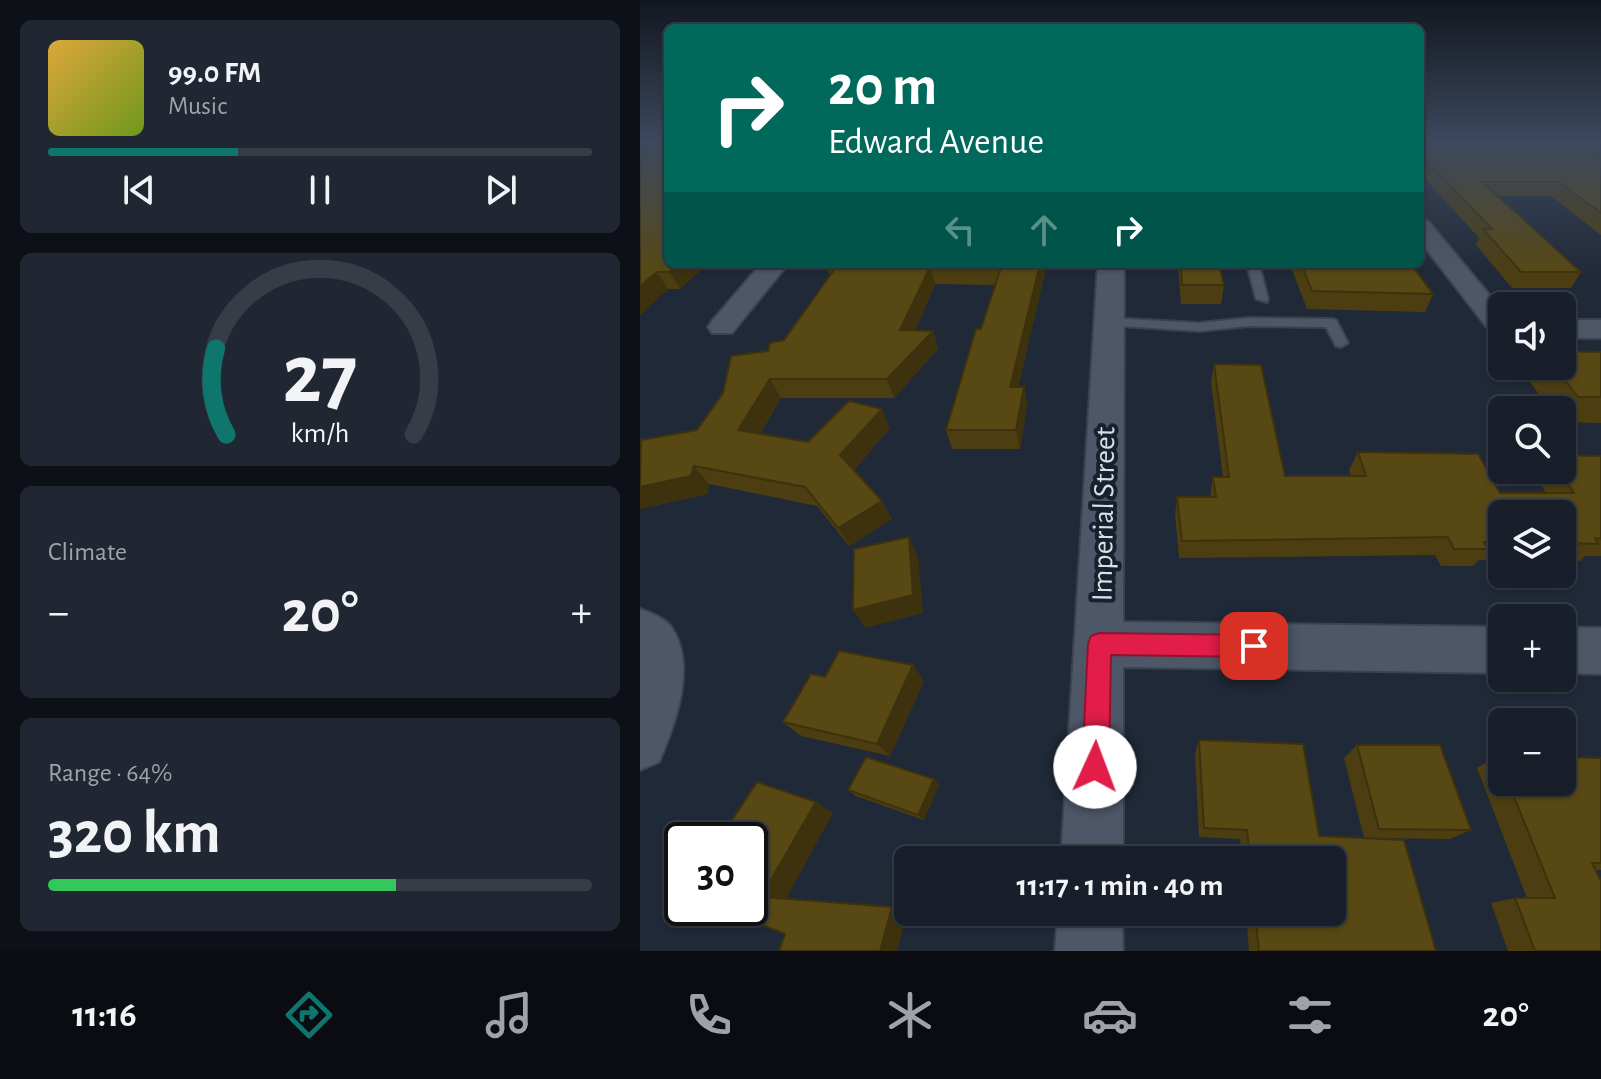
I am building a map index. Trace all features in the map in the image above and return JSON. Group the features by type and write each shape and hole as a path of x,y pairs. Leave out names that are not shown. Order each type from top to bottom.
{"street":[{"path":"1424,231 1488,311"},
{"path":"722,327 772,268"},
{"name":"Imperial Street","path":"1092,846 1111,268"},
{"path":"1576,329 1601,329"},
{"path":"640,743 655,699 659,666 647,636"},
{"path":"1099,644 1488,650"},
{"path":"1576,650 1601,651"},
{"path":"1089,951 1090,926"}],"lane":[{"path":"1254,268 1262,299"},
{"path":"1109,322 1199,327 1249,322 1331,323 1341,343"}],"building":[{"path":"640,186 664,186 664,268 674,268 669,272 657,272 640,286"},
{"path":"1451,186 1487,186 1581,272 1521,272 1483,229 1492,229"},
{"path":"1565,186 1601,186 1601,213"},
{"path":"835,268 930,268 900,330 933,331 887,379 770,379 738,430 808,442 849,401 882,409 840,455 882,501 838,528 805,487 694,466 691,476 640,487 641,440 697,430 723,393 731,356 768,351 770,343 784,340"},
{"path":"1001,268 1039,268 1010,387 1024,387 1016,430 946,430 976,329 981,329"},
{"path":"1181,268 1220,268 1224,285 1182,285"},
{"path":"1303,268 1414,268 1433,294 1312,291"},
{"path":"1576,351 1601,352 1601,397 1578,397 1565,380 1576,380"},
{"path":"1214,364 1261,365 1285,476 1366,476 1358,452 1478,454 1488,472 1488,484 1495,484 1500,493 1574,493 1568,484 1576,484 1576,455 1601,456 1601,539 1595,538 1598,544 1576,543 1576,500 1488,500 1488,542 1484,542 1488,549 1454,549 1448,537 1182,541 1177,497 1216,497 1213,477 1229,477"},
{"path":"909,537 913,595 853,610 854,549"},
{"path":"839,651 913,665 877,744 783,722 811,674 825,677"},
{"path":"1199,740 1303,744 1319,836 1404,840 1436,951 1259,951 1256,926 1346,926 1346,846 1249,846 1247,830 1204,828"},
{"path":"1357,745 1440,745 1471,830 1379,829"},
{"path":"866,757 934,779 918,815 848,790"},
{"path":"1576,757 1601,758 1601,863 1592,863 1601,881 1601,951 1535,951 1515,898 1555,898 1514,796 1576,796"},
{"path":"757,782 816,802 768,885 768,822 731,822"},
{"path":"768,898 892,907 880,951 779,951 785,934 765,926 768,926"}],"route":[{"path":"1095,767 1099,644 1254,646"}]}
